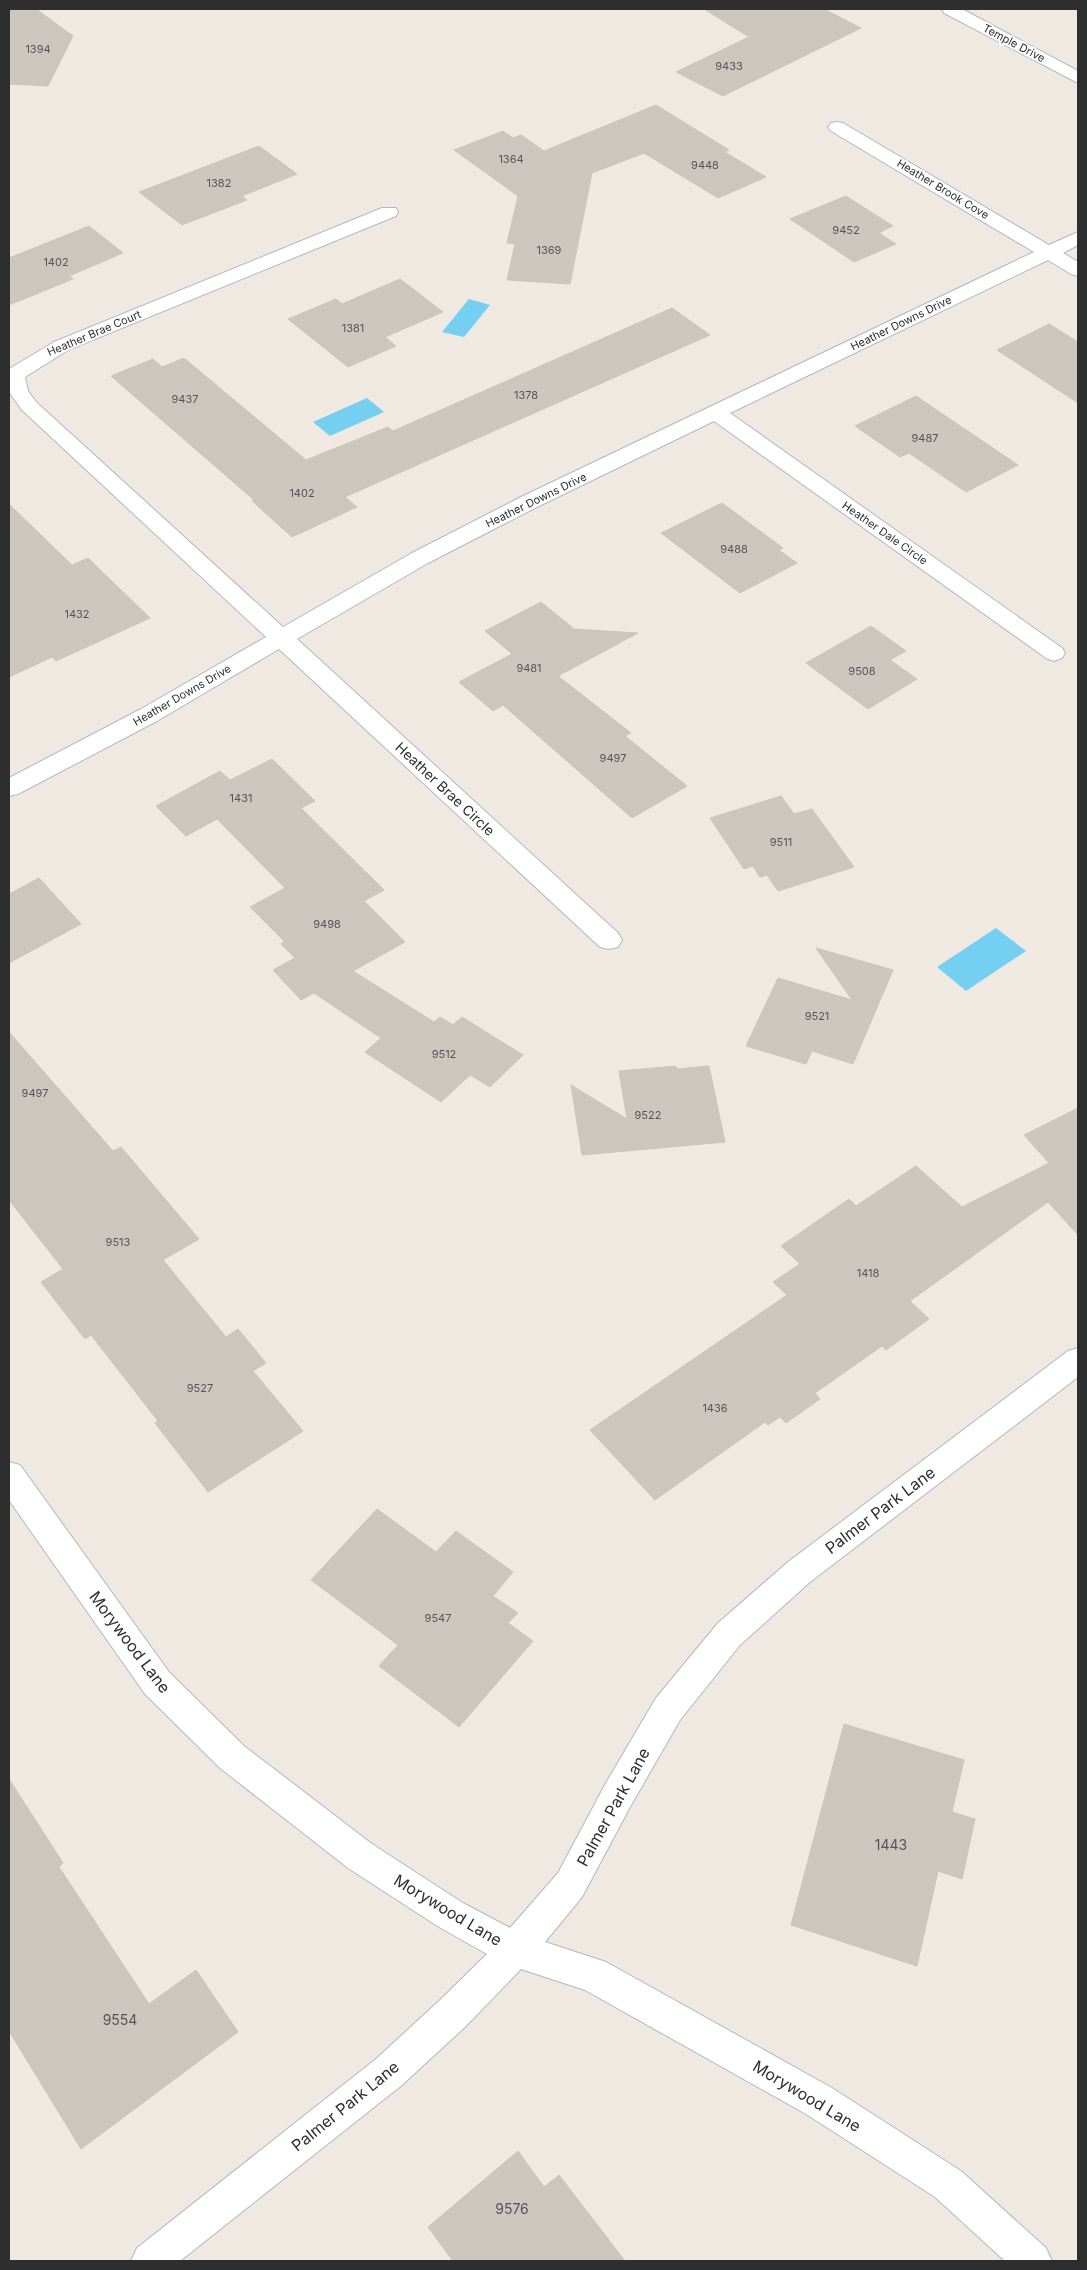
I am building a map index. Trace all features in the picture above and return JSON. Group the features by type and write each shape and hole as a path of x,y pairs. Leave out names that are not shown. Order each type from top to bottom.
{"street":[{"name":"Temple Drive","path":"950,9 1078,78"},
{"name":"Heather Brook Cove","path":"836,127 1078,270"},
{"name":"Heather Brae Court","path":"281,638 29,406 18,391 14,375 61,346 390,212"},
{"name":"Heather Downs Drive","path":"9,788 149,715 420,558 527,503 1078,238"},
{"name":"Heather Dale Circle","path":"716,413 1054,653"},
{"name":"Heather Brae Circle","path":"281,638 609,940"},
{"name":"Palmer Park Lane","path":"150,2261 389,2072 452,2014 515,1950 570,1885 618,1795 668,1709 729,1634 799,1572 1078,1360"},
{"name":"Morywood Lane","path":"9,1475 157,1683 232,1757 360,1856 451,1915 515,1950 594,1975 819,2101 948,2184 1032,2261"}],"water":[{"path":"469,299 490,305 464,337 442,332"},
{"path":"367,398 384,412 330,436 313,422"},
{"path":"996,928 1026,951 966,991 937,967"}],"building":[{"path":"9,9 36,9 73,36 48,86 9,84"},
{"path":"704,9 824,9 861,28 723,96 676,72 749,37"},
{"path":"656,105 729,150 725,152 766,177 718,198 644,153 592,173 570,284 507,280 515,244 507,243 518,196 454,150 503,131 513,138 521,135 544,151"},
{"path":"259,146 297,174 242,196 247,200 182,225 139,192"},
{"path":"846,196 893,226 879,233 896,244 854,262 790,219"},
{"path":"89,226 123,253 69,276 73,279 9,305 9,258"},
{"path":"400,279 443,312 385,337 396,346 348,367 288,319 336,299 342,304"},
{"path":"672,308 710,335 345,497 357,507 292,537 252,501 254,500 111,376 153,359 162,367 184,358 306,460 388,427 393,431"},
{"path":"1049,324 1078,342 1078,403 997,350"},
{"path":"916,396 1018,465 966,492 909,453 900,457 855,426"},
{"path":"722,503 783,548 779,550 797,563 740,593 661,533"},
{"path":"9,504 72,565 88,558 150,618 56,661 52,657 9,677"},
{"path":"541,602 574,629 638,633 558,676 631,733 625,736 687,786 632,818 503,705 493,711 459,682 512,654 485,631"},
{"path":"871,626 906,651 890,660 917,679 868,709 806,663"},
{"path":"272,759 315,801 301,808 384,890 364,901 405,942 353,971 434,1022 440,1017 453,1025 462,1017 523,1055 490,1087 470,1075 441,1102 365,1052 381,1038 314,993 301,1000 273,970 295,958 281,944 284,941 250,907 285,888 217,819 186,836 156,806 220,771 230,780"},
{"path":"781,796 794,814 812,809 854,867 778,891 767,875 760,877 753,866 744,869 710,818"},
{"path":"39,878 81,924 9,963 9,894"},
{"path":"816,948 893,970 853,1064 812,1051 806,1064 746,1046 778,978 852,1000"},
{"path":"9,1032 113,1151 121,1147 199,1239 163,1260 226,1337 238,1329 266,1363 253,1371 303,1431 208,1492 155,1423 158,1421 91,1335 85,1339 41,1282 63,1269 9,1200"},
{"path":"676,1066 677,1069 709,1066 725,1142 582,1155 571,1085 627,1119 619,1071"},
{"path":"1078,1108 1078,1235 1048,1202 910,1301 929,1319 886,1350 882,1346 815,1393 820,1399 786,1423 780,1417 768,1425 765,1422 655,1500 590,1430 787,1295 773,1282 800,1264 781,1246 849,1199 856,1206 916,1166 962,1207 1049,1163 1024,1135"},
{"path":"377,1509 436,1552 456,1531 513,1572 493,1596 518,1613 508,1623 533,1641 459,1727 379,1666 398,1645 311,1580"},
{"path":"844,1724 964,1760 952,1812 975,1819 962,1879 938,1871 917,1966 791,1925"},
{"path":"9,1779 63,1863 59,1867 149,2004 196,1970 238,2032 81,2149 9,2031"},
{"path":"518,2151 544,2187 559,2175 625,2261 453,2261 428,2227"}]}
